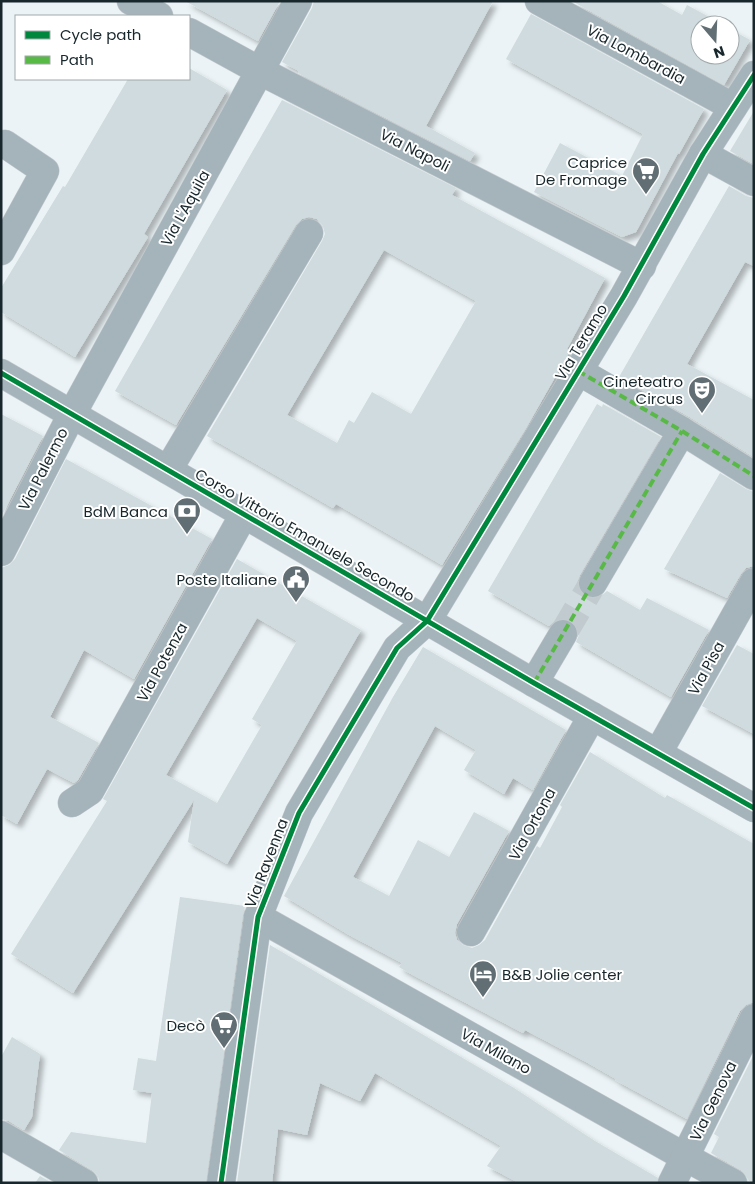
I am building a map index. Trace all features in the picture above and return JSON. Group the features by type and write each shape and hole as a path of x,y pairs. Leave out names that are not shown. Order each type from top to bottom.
{"street":[{"path":"132,1 157,15"},
{"name":"Via L'Aquila","path":"72,414 298,1"},
{"name":"Via Lombardia","path":"538,1 733,107"},
{"name":"Via Napoli","path":"190,33 260,71 642,266"},
{"name":"Via Teramo","path":"427,620 642,266 703,154 754,74"},
{"path":"1,251 45,171 5,144"},
{"path":"703,154 754,182"},
{"path":"168,470 308,233"},
{"path":"578,371 682,431 754,476"},
{"name":"Corso Vittorio Emanuele Secondo","path":"1,373 534,683 754,808"},
{"name":"Via Palermo","path":"1,552 72,414"},
{"path":"593,582 682,431"},
{"name":"Via Potenza","path":"72,803 90,791 244,514"},
{"name":"Via Pisa","path":"658,753 754,582"},
{"name":"Via Ravenna","path":"221,1183 258,917 299,813 397,648 427,620"},
{"path":"534,683 563,634"},
{"name":"Via Ortona","path":"471,932 592,716"},
{"name":"Via Milano","path":"258,917 733,1183"},
{"name":"Via Genova","path":"672,1183 754,1018"},
{"path":"3,1142 84,1183"}],"building":[{"path":"185,1 280,1 258,41"},
{"path":"314,1 493,1 426,126 475,153 470,161 298,73 299,71 282,62"},
{"path":"572,1 657,1 682,15 687,5 706,15 690,15 690,65 736,65 724,85"},
{"path":"531,14 704,109 636,232 622,237 534,192 560,143 622,176 643,134 506,59"},
{"path":"740,34 750,40 740,57"},
{"path":"190,69 227,90 144,234 148,237 75,357 1,312 1,288 63,186 65,187 127,80 190,80"},
{"path":"282,100 456,188 452,195 605,278 567,349 570,351 525,430 442,565 336,504 333,508 207,436 322,241 325,234 323,226 317,219 309,217 302,219 296,225 176,425 115,391","holes":["384,250 476,301 411,414 372,392 354,423 349,420 337,443 287,415"]},
{"path":"754,111 754,164 730,151"},
{"path":"729,186 746,196 754,198 754,266 745,262 687,364 754,400 754,457 690,417 619,377"},
{"path":"597,404 602,407 603,404 661,437 577,583 580,591 586,597 592,599 600,597 607,591 640,610 647,598 709,630 671,697 576,642 579,635 577,627 571,620 563,618 556,620 549,626 488,591"},
{"path":"1,414 43,436 1,517"},
{"path":"66,459 212,539 134,679 84,650 50,717 99,743 78,780 74,783 47,769 17,824 1,815 1,568 9,565 15,559"},
{"path":"720,473 754,492 754,566 746,568 727,598 664,569"},
{"path":"237,559 361,630 227,864 188,842 194,800 73,993 11,954 107,801 103,799","holes":["257,618 297,641 252,719 262,725 217,803 166,775"]},
{"path":"737,645 754,654 754,734 702,706"},
{"path":"423,647 566,730 533,790 513,778 504,794 464,770 476,750 435,726 353,877 389,896 418,840 449,857 474,812 509,831 457,924 455,933 457,940 463,945 472,948 485,940 537,846 540,848 562,807 560,805 590,752 665,798 667,795 754,844 754,1002 746,1005 740,1011 687,1119 615,1080 588,1063 525,1030 523,1033 409,973 399,967 402,963 349,935 284,896 393,697"},
{"path":"180,897 245,906 206,1183 100,1183 98,1176 92,1170 59,1150 71,1132 146,1143 152,1093 133,1090 138,1058 156,1061"},
{"path":"270,945 514,1088 595,1141 658,1178 657,1183 519,1183 487,1166 501,1146 375,1073 360,1101 320,1083 307,1135 278,1129 272,1183 237,1183"},
{"path":"12,1037 40,1054 32,1117 24,1130 9,1121 1,1119 1,1057"},
{"path":"754,1054 754,1183 751,1183 741,1170 711,1153 719,1137 714,1134"},
{"path":"40,1176 52,1183 35,1183"}],"tunnel":[{"path":"563,634 593,583"}],"marked path":[{"path":"578,371 682,431 754,476"},
{"path":"534,683 682,431"}],"cycle path":[{"path":"221,1183 258,917 299,813 397,648 427,621 624,296 703,154 754,75"},
{"path":"1,373 534,683 754,808"}],"place":[{"name":"Caprice De Fromage","path":"646,195"},
{"name":"Cineteatro Circus","path":"702,414"},
{"name":"BdM Banca","path":"187,535"},
{"name":"Poste Italiane","path":"296,603"},
{"name":"B&B Jolie center","path":"483,998"},
{"name":"Decò","path":"224,1049"}]}
